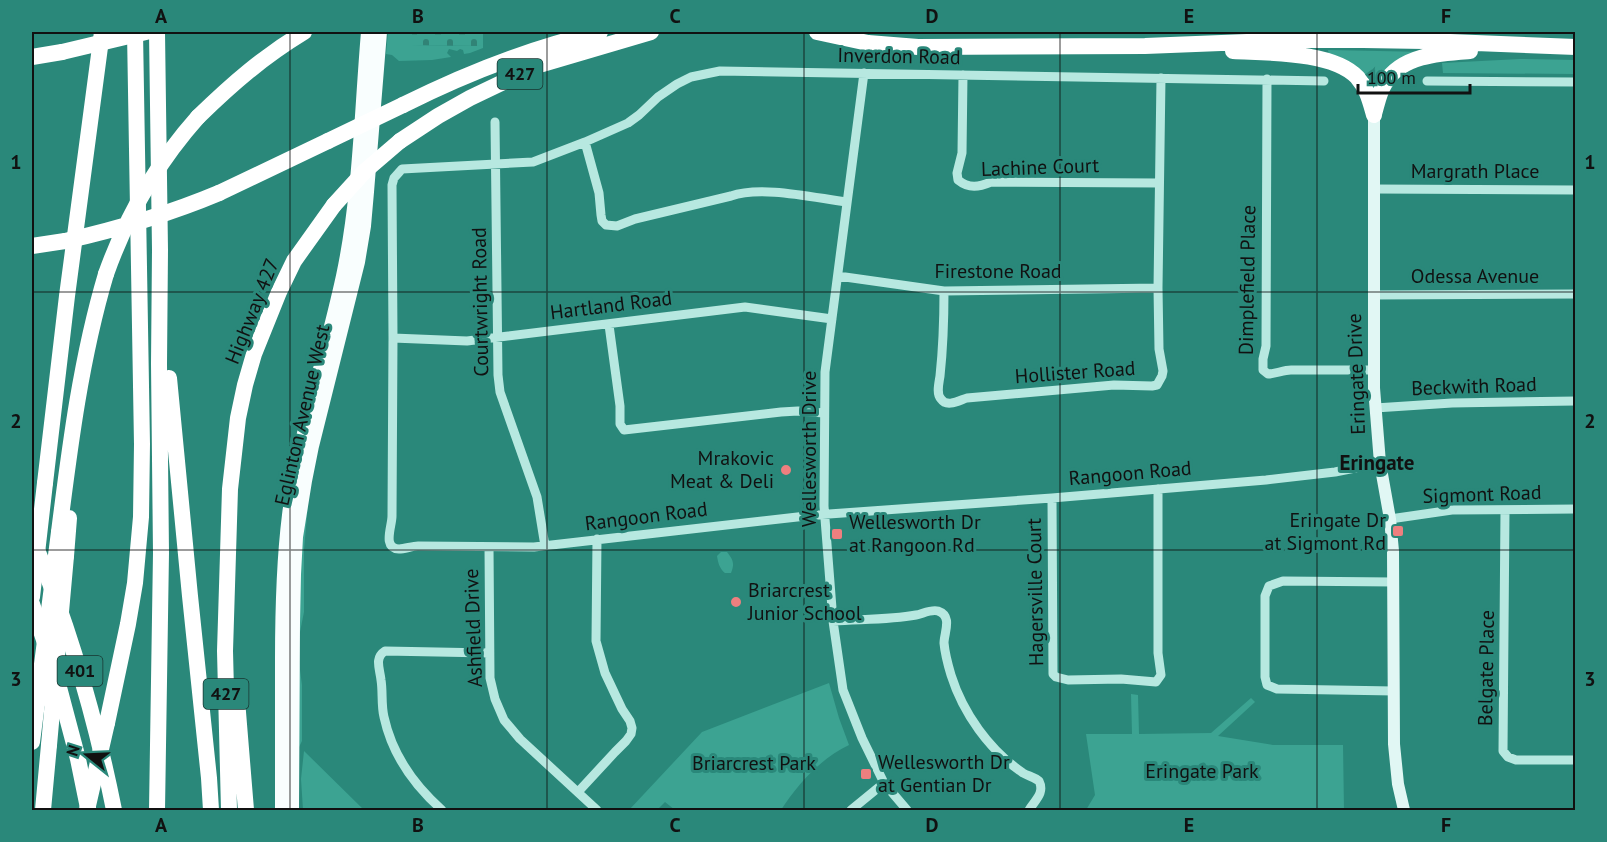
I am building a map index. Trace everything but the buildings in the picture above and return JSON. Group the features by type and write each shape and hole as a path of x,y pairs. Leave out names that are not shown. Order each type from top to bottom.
{"highway":[{"path":"32,597 67,296 102,32"},
{"path":"88,810 128,624 135,583 141,517 142,444 135,32"},
{"path":"32,57 146,32"},
{"path":"156,32 160,250 161,553 157,810"},
{"path":"32,742 59,532 87,346 106,274 118,242 140,199 172,149 198,117 266,56 304,32"},
{"path":"32,246 65,241 145,221 182,208 219,193 432,91 504,61 583,35 600,32"},
{"name":"Highway 427","path":"229,810 225,651 233,456 245,385 265,324 294,261 334,205 365,171 400,141 438,116 539,65 651,32"},
{"path":"817,32 852,40 905,46 1145,46 1300,40 1436,41 1569,46"},
{"path":"1145,46 1303,56 1340,65 1362,83 1374,115"},
{"path":"1374,115 1383,86 1390,76 1415,60 1465,51 1569,46"},
{"path":"160,250 188,585 211,810"},
{"path":"43,810 66,556 74,427"},
{"name":"401","path":"32,537 66,627 83,682 99,740 114,810"},
{"path":"228,577 246,810"},
{"name":"401","path":"32,604 65,707 88,810"}],"main road":[{"name":"Eglinton Avenue West","path":"282,810 282,613 285,545 298,463 337,303 348,247 368,32"},
{"name":"Eglinton Avenue West","path":"292,810 296,537 305,481 355,273 364,226 380,32"}],"street":[{"name":"Inverdon Road","path":"496,164 533,162 585,142 628,123 677,84 706,73 736,71 1324,81"},
{"name":"Wellesworth Drive","path":"864,73 825,372 824,506 833,621 843,690 862,738 884,783 907,810"},
{"name":"Lachine Court","path":"963,75 962,153 957,173 958,180 964,185 982,186 991,182 1159,183"},
{"name":"Hollister Road","path":"944,291 943,358 938,392 940,399 949,403 967,398 1114,385 1157,385 1163,371 1159,349 1158,288 1161,78"},
{"name":"Dimplefield Place","path":"1267,79 1266,346 1263,370 1268,374 1275,374 1282,370 1373,370"},
{"path":"1427,81 1575,82"},
{"name":"Eringate Drive","path":"1374,115 1373,370 1380,463 1390,519 1394,582 1395,759 1404,810"},
{"name":"Courtwright Road","path":"495,122 496,337 500,392 537,497 545,546"},
{"path":"585,142 600,193 602,220 611,227 741,192 775,192 848,202"},
{"name":"Rangoon Road","path":"496,164 402,169 394,178 392,185 392,516 388,540 390,546 395,549 418,546 489,548 545,546 825,514 1052,498 1296,477 1380,463"},
{"name":"Margrath Place","path":"1374,189 1575,190"},
{"name":"Firestone Road","path":"838,276 944,291 1158,288"},
{"name":"Odessa Avenue","path":"1374,295 1575,294"},
{"name":"Hartland Road","path":"393,338 467,341 745,307 832,319"},
{"path":"609,325 621,406 620,424 624,430 781,412 824,413"},
{"name":"Beckwith Road","path":"1375,408 1452,403 1575,401"},
{"name":"Hagersville Court","path":"1052,498 1053,674 1068,680 1121,679 1156,682 1161,675 1158,652 1158,489"},
{"name":"Sigmont Road","path":"1390,519 1452,510 1575,509"},
{"name":"Belgate Place","path":"1505,510 1503,751 1508,757 1516,759 1575,760"},
{"path":"578,792 626,741 632,728 605,673 597,641 597,539"},
{"name":"Ashfield Drive","path":"489,548 489,653 492,690 504,720 520,739 597,810"},
{"path":"1394,582 1282,581 1269,586 1265,596 1265,677 1268,685 1277,689 1394,691"},
{"path":"833,621 910,616 936,610 941,612 947,623 944,641 951,674 970,715 1002,756 1026,775 1039,781 1042,786 1039,797 1029,810"},
{"path":"442,810 423,793 395,747 384,717 378,660 380,654 385,651 489,653"},
{"path":"851,810 884,783"}],"green space":[{"path":"388,32 412,32 412,45 483,46 483,48 464,54 460,49 457,51 449,49 447,53 451,57 399,61 392,55 386,54"},
{"path":"412,32 483,32 483,46 412,45"},
{"path":"1328,50 1428,52 1377,91 1329,55"},
{"path":"1520,59 1575,60 1575,74 1443,73 1442,63"},
{"path":"311,470 304,550 304,612 297,647 302,685 302,741 297,751 296,610 301,540"},
{"path":"721,552 727,552 732,560 731,573 725,573 720,566 717,556"},
{"name":"Briarcrest Park","path":"829,683 849,745 829,757 810,773 781,810 675,810 665,802 657,810 629,810 702,732"},
{"name":"Eringate Park","path":"1131,694 1138,695 1139,734 1211,733 1251,698 1255,702 1218,736 1273,745 1343,745 1344,810 1086,810 1095,795 1086,734 1132,734"},
{"path":"304,751 364,810 303,810 301,779"}],"place":[{"name":"Mrakovic Meat & Deli","path":"786,470"},
{"name":"Eringate Dr at Sigmont Rd","path":"1398,531"},
{"name":"Wellesworth Dr at Rangoon Rd","path":"837,534"},
{"name":"Briarcrest Junior School","path":"736,602"},
{"name":"Wellesworth Dr at Gentian Dr","path":"866,774"}],"district":[{"name":"Eringate","path":"1377,463"}]}
